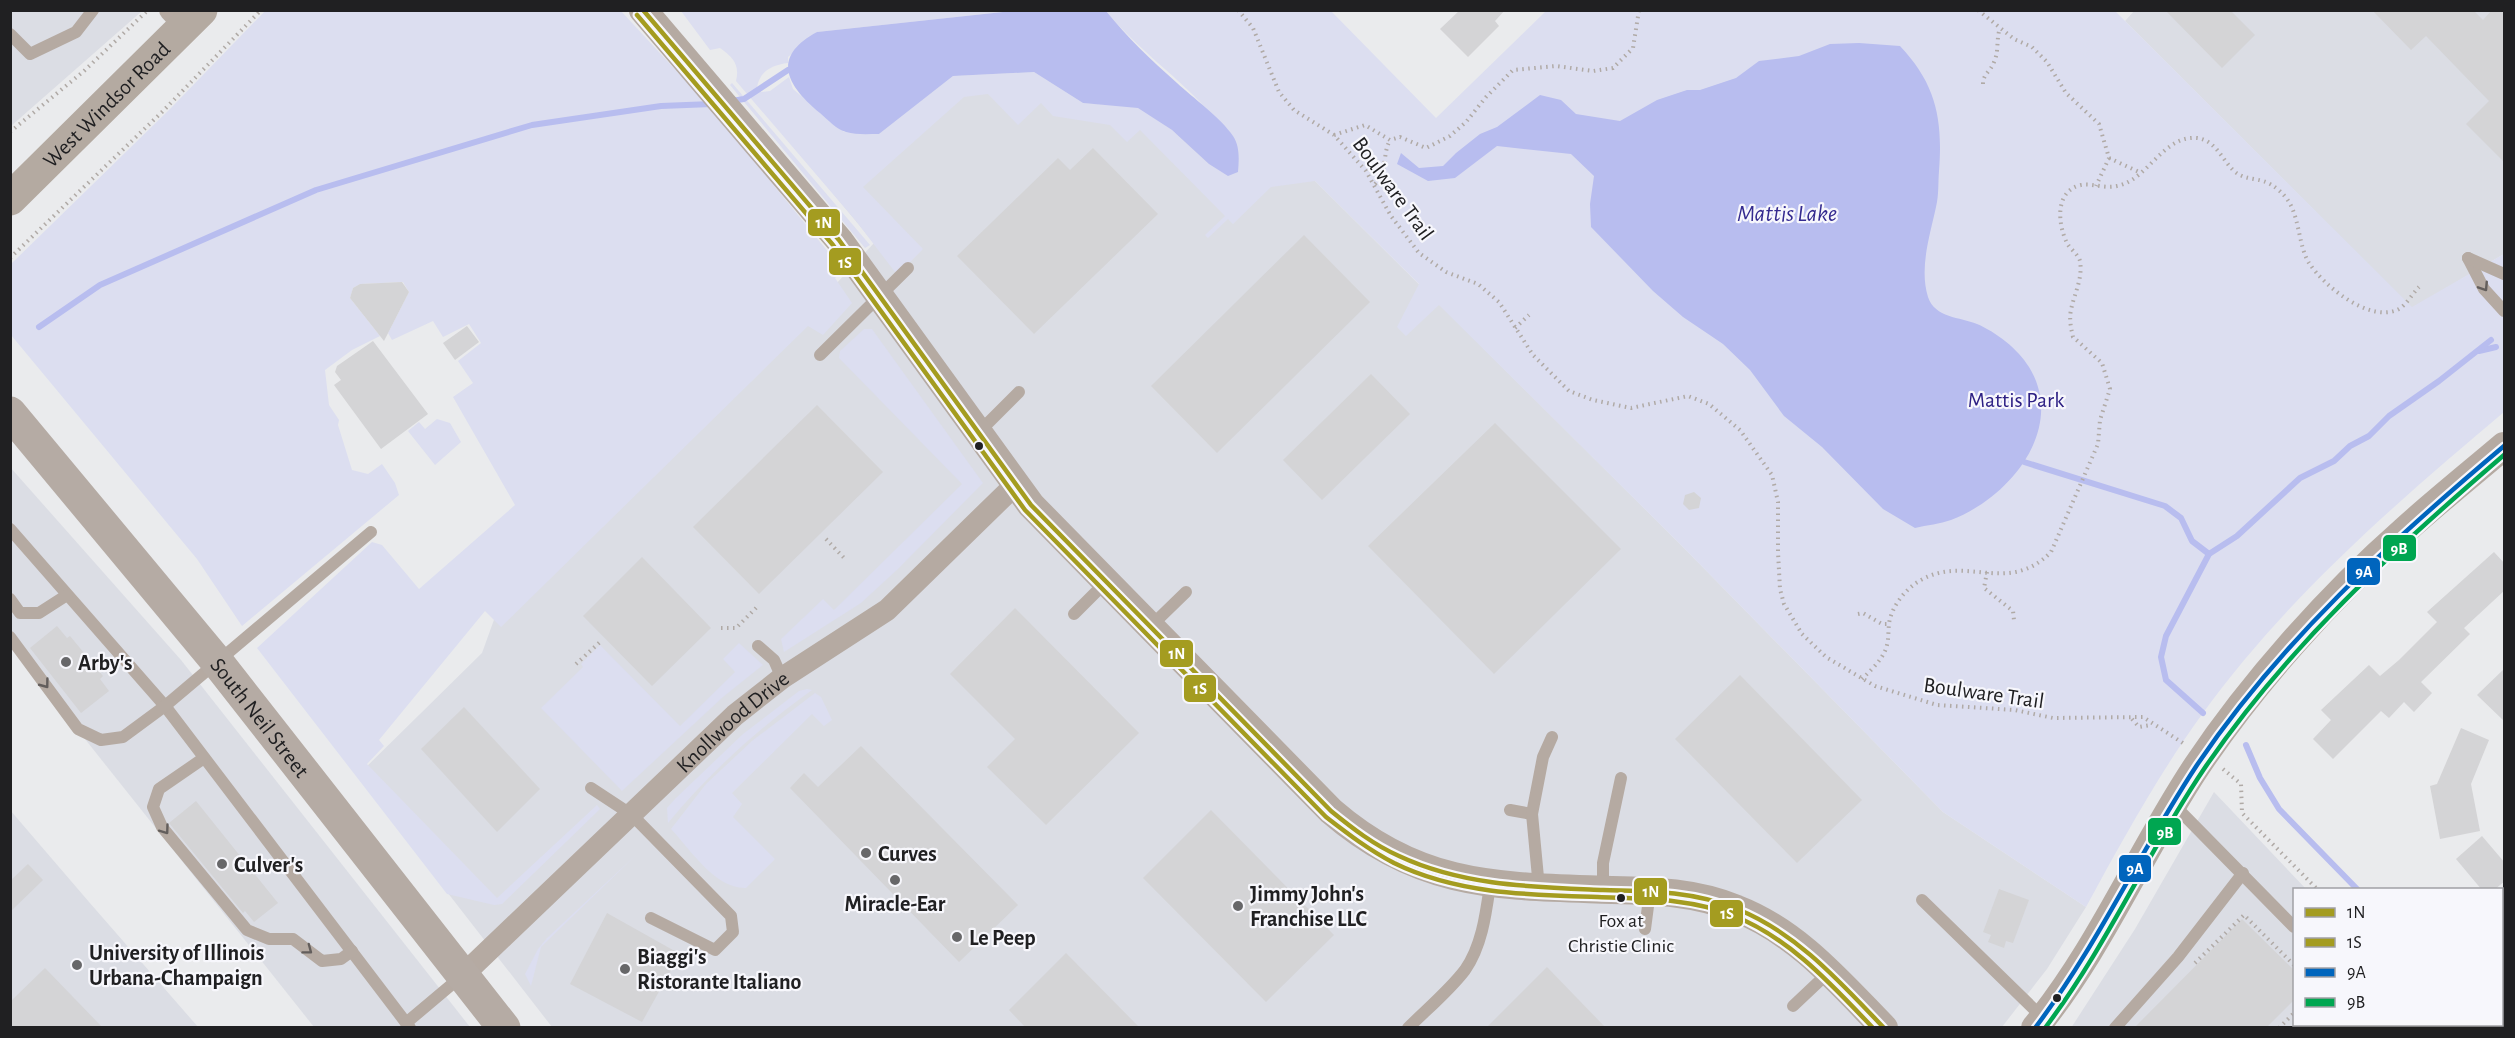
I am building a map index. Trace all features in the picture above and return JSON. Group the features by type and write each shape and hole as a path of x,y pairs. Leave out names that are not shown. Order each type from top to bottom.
{"main road":[{"name":"West Windsor Road","path":"10,199 185,16"},
{"name":"South Neil Street","path":"10,413 218,663 504,1028"}],"street":[{"path":"643,10 741,122 839,240 1015,485 1041,517 1331,811 1353,830 1386,850 1457,879 1490,885 1539,888 1670,891 1705,898 1737,909 1762,920 1795,942 1829,972 1884,1028"},
{"path":"2039,1023 2083,958 2173,804 2198,765 2240,709 2351,580 2403,531 2505,446"},
{"name":"Knollwood Drive","path":"463,975 735,715 782,678 886,610 1015,485"}],"lane":[{"path":"10,34 30,54 76,32 93,10"},
{"path":"2505,274 2468,258 2484,289 2505,311"},
{"path":"820,355 908,268"},
{"path":"979,432 1019,392"},
{"path":"10,529 165,706 408,1025 463,975"},
{"path":"10,637 78,729 101,740 123,737 218,663 371,532"},
{"path":"1074,614 1106,582"},
{"path":"1149,628 1186,592"},
{"path":"10,599 21,613 39,613 68,595"},
{"path":"758,646 774,660 782,678"},
{"path":"1539,888 1532,814 1544,757 1552,737"},
{"path":"204,758 159,789 153,807 162,827 247,930 269,939 293,939 322,961 341,959 352,951"},
{"path":"1604,890 1603,863 1621,778"},
{"path":"591,788 632,815 731,916 733,932 715,950 651,918"},
{"path":"2173,804 2293,925"},
{"path":"1510,810 1532,814"},
{"path":"2115,1028 2178,957 2243,873"},
{"path":"1408,1028 1466,969 1479,939 1490,885"},
{"path":"1645,929 1650,891"},
{"path":"1922,900 2039,1023"},
{"path":"1793,1006 1829,972"}],"path":[{"path":"10,132 84,71 148,10"},
{"path":"10,258 162,112 261,10"},
{"name":"Boulware Trail","path":"1238,10 1253,28 1279,92 1294,110 1334,135 1375,184 1391,216 1419,253 1446,272 1478,284 1499,303 1533,355 1569,391 1593,400 1631,408 1689,396 1717,410 1740,430 1772,475 1778,502 1778,552 1784,604 1802,634 1816,648 1862,680 1900,695 1937,705 2015,711 2054,718 2108,716 2132,719 2143,717 2151,725 2186,745"},
{"path":"1375,184 1382,177 1385,150 1390,140 1400,137 1426,148 1450,136 1466,122 1486,97 1513,70 1556,66 1593,72 1613,68 1633,48 1639,10"},
{"path":"1978,10 2014,39 2032,47 2047,62 2066,93 2099,124 2109,158 2096,186"},
{"path":"1983,84 1983,78 1996,57 1995,40 2000,28"},
{"path":"1334,135 1365,125 1390,140"},
{"path":"1862,680 1885,652 1889,624 1902,596 1921,580 1949,571 2019,573 2037,565 2051,552 2098,444 2100,420 2110,389 2102,363 2073,337 2071,310 2080,278 2080,259 2067,243 2059,213 2061,201 2069,192 2080,185 2119,186 2140,172 2171,145 2186,137 2200,138 2224,156 2232,169 2242,176 2270,182 2288,201 2309,263 2346,300 2378,312 2394,311 2401,307 2419,287"},
{"path":"2109,158 2140,172"},
{"path":"1515,328 1529,315"},
{"path":"826,539 846,560"},
{"path":"1987,572 1984,588 2013,611 2014,620"},
{"path":"722,628 736,628 759,605"},
{"path":"1858,614 1863,613 1882,624 1889,624"},
{"path":"576,664 600,642"},
{"name":"Boulware Trail","path":"2132,719 2139,727 2151,725"},
{"path":"2223,769 2241,784 2242,813 2316,888"},
{"path":"2187,971 2244,915 2293,963"},
{"path":"2279,1028 2293,1014"}],"shaded area":[{"path":"2135,10 2504,11 2504,254 2412,308 2125,21"},
{"path":"11,11 142,11 11,126"},
{"path":"967,83 1135,118 1283,175 1315,181 1681,545 1943,812 2086,907 2047,969 2002,1027 552,1027 357,776 482,653 495,617 835,285 874,243 826,185"},
{"path":"10,467 181,660 470,1027 314,1027 11,646"},
{"path":"2214,792 2305,888 2293,888 2293,1026 2437,1027 2071,1028 2135,929"},
{"name":"University of Illinois Urbana-Champaign","path":"10,810 89,902 198,1027 11,1027"}],"green space":[{"path":"266,10 621,11 708,105 843,270 835,278 852,303 823,335 808,326 501,627 485,611 379,740 384,746 367,764 497,898 597,805 600,809 502,904 494,905 447,894 257,648 372,542 382,545 419,589 515,505 453,397 473,383 458,361 481,343 469,324 443,337 433,321 392,340 388,333 409,292 403,282 360,284 353,288 350,298 380,336 352,350 325,370 329,405 339,420 338,425 352,470 368,474 382,464 395,483 399,495 242,626 197,559 11,335 11,264 170,109"},
{"name":"Mattis Park","path":"681,11 1012,11 817,32 788,57 788,63 772,67 764,73 757,87 761,92 770,91 789,77 793,89 844,132 879,134 953,76 1034,72 1083,103 1138,107 1172,130 1209,164 1213,116 1106,11 1331,11 1436,118 1546,11 2115,11 2412,307 2504,254 2504,412 2383,517 2306,591 2270,630 2203,713 2171,760 2086,907 1943,812 1681,545 1439,305 1406,336 1397,327 1419,284 1315,181 1271,187 1233,224 1228,219 1208,238 1205,235 1225,216 1140,130 1127,142 1110,125 1053,116 1041,103 1018,125 988,94 964,97 863,187 923,249 906,266 895,272 856,221 736,81 737,70 732,58 720,48 710,50"},
{"path":"732,83 870,245 865,248 730,85"},
{"path":"864,329 872,329 983,483 861,603 784,652 781,639 823,599 834,610 962,484 839,358 840,351"},
{"path":"437,419 450,423 461,442 435,465 408,431 419,422 425,429"},
{"path":"739,643 763,665 723,697 622,791 541,708 583,667 581,664 600,645 680,726 735,672 723,659"},
{"path":"812,690 736,752 668,823 667,808 675,799 743,734 799,691"},
{"path":"815,693 821,697 832,720 824,726 812,714 732,793 742,804 733,817 775,859 746,888 735,887 704,867 671,829 706,784 752,741"},
{"path":"637,854 541,947 531,986 525,974 538,949"}],"water":[{"path":"1012,11 1106,11 1149,57 1228,129 1237,144 1238,172 1228,176 1209,164 1172,130 1138,108 1083,103 1034,72 953,76 879,134 854,134 839,129 808,103 792,82 788,71 793,51 817,32"},
{"name":"Mattis Lake","path":"1859,43 1900,46 1922,74 1934,103 1940,135 1940,152 1937,202 1925,263 1926,286 1931,304 1942,313 1977,324 2006,342 2029,367 2039,390 2041,414 2036,437 2026,458 2011,478 1993,496 1973,510 1951,520 1915,528 1883,509 1822,447 1784,416 1750,370 1723,344 1683,317 1653,291 1591,227 1590,204 1594,176 1571,154 1497,146 1455,178 1428,181 1397,164 1401,153 1419,168 1443,166 1480,134 1497,127 1540,95 1561,100 1576,114 1620,121 1657,100 1687,90 1700,90 1736,78 1759,61 1799,56 1830,44"}],"building":[{"path":"1460,10 1505,10 1495,21 1499,26 1468,57 1440,29"},
{"path":"2165,10 2230,10 2255,35 2222,68"},
{"path":"2372,10 2473,10 2483,20 2492,10 2505,10 2505,163 2466,124 2489,101 2426,36 2411,50"},
{"path":"1093,148 1158,214 1034,334 957,256 1058,158 1070,170"},
{"path":"1304,235 1370,302 1217,453 1151,386"},
{"path":"402,282 409,292 384,341 350,298 353,288 360,284"},
{"path":"467,326 479,342 455,360 443,343"},
{"path":"373,341 428,414 381,449 334,385 341,380 335,372 337,366"},
{"path":"1371,374 1410,414 1322,500 1283,460"},
{"path":"817,405 883,472 759,594 693,527"},
{"path":"1495,423 1621,549 1494,674 1368,546"},
{"path":"1694,492 1701,498 1699,508 1689,510 1683,504 1685,495"},
{"path":"2494,552 2505,564 2505,590 2464,628 2470,634 2421,682 2432,693 2414,712 2404,702 2389,718 2381,711 2333,759 2313,739 2331,720 2321,710 2369,665 2380,676 2399,660 2437,622 2427,612"},
{"path":"642,557 711,628 652,686 583,616"},
{"path":"1015,608 1139,733 1046,825 987,767 1015,739 950,674"},
{"name":"Arby's","path":"57,626 67,638 70,636 103,676 100,679 109,691 81,713 30,648"},
{"path":"2505,668 2505,722 2477,695"},
{"path":"1740,675 1862,800 1797,863 1675,739"},
{"path":"464,707 540,789 497,832 421,749"},
{"path":"2461,728 2489,740 2471,784 2480,831 2440,839 2430,786 2437,784"},
{"path":"861,746 1018,905 959,962 790,788 804,773 818,787"},
{"name":"Culver's","path":"196,801 278,903 254,922 245,911 243,913 169,823"},
{"name":"Jimmy John's Franchise LLC","path":"1211,810 1334,935 1266,1002 1143,878"},
{"path":"2482,836 2505,863 2505,881 2496,888 2480,888 2456,859"},
{"path":"28,864 43,880 10,912 10,881"},
{"path":"1999,889 2029,900 2013,943 2006,941 2004,948 1988,942 1991,935 1983,932"},
{"name":"Biaggi's Ristorante Italiano","path":"607,913 680,954 642,1022 570,984"},
{"path":"2242,919 2293,969 2293,1001 2266,1028 2134,1028"},
{"path":"1066,953 1140,1028 1026,1028 1009,1010"},
{"path":"1547,967 1606,1028 1486,1028"},
{"path":"45,968 103,1028 10,1028 10,1002"}],"waterway":[{"path":"731,101 744,99 788,70"},
{"path":"39,327 100,285 316,190 532,125 661,106 712,104"},
{"path":"2203,713 2166,680 2161,657 2166,636 2209,554 2237,536 2300,478 2334,461 2350,446 2369,436 2389,416 2439,381 2491,340"},
{"path":"2479,351 2496,347"},
{"path":"2024,462 2165,506 2181,518 2192,541 2209,554"},
{"path":"2246,745 2260,778 2279,809 2356,888"}],"transit line":[{"name":"1N","path":"643,10 839,240 1031,505 1331,811 1390,852 1448,874 1525,886 1688,895 1737,909 1759,919 1798,945 1834,976 1884,1028"},
{"name":"1S","path":"637,15 833,245 1025,510 1326,817 1359,842 1394,863 1443,881 1520,894 1666,900 1699,905 1732,915 1773,936 1791,949 1825,979 1873,1028"},
{"name":"9A","path":"2035,1028 2079,964 2197,765 2264,676 2339,595 2379,556 2504,446"},
{"name":"9B","path":"2045,1028 2088,965 2183,801 2236,724 2306,641 2344,602 2422,527 2504,455"}],"place":[{"name":"Arby's","path":"66,662"},
{"name":"Curves","path":"866,853"},
{"name":"Culver's","path":"222,864"},
{"name":"Miracle-Ear","path":"895,880"},
{"name":"Fox at Christie Clinic","path":"1621,898"},
{"name":"Jimmy John's Franchise LLC","path":"1238,906"},
{"name":"Le Peep","path":"957,937"},
{"name":"University of Illinois Urbana-Champaign","path":"77,965"},
{"name":"Biaggi's Ristorante Italiano","path":"625,969"}]}
